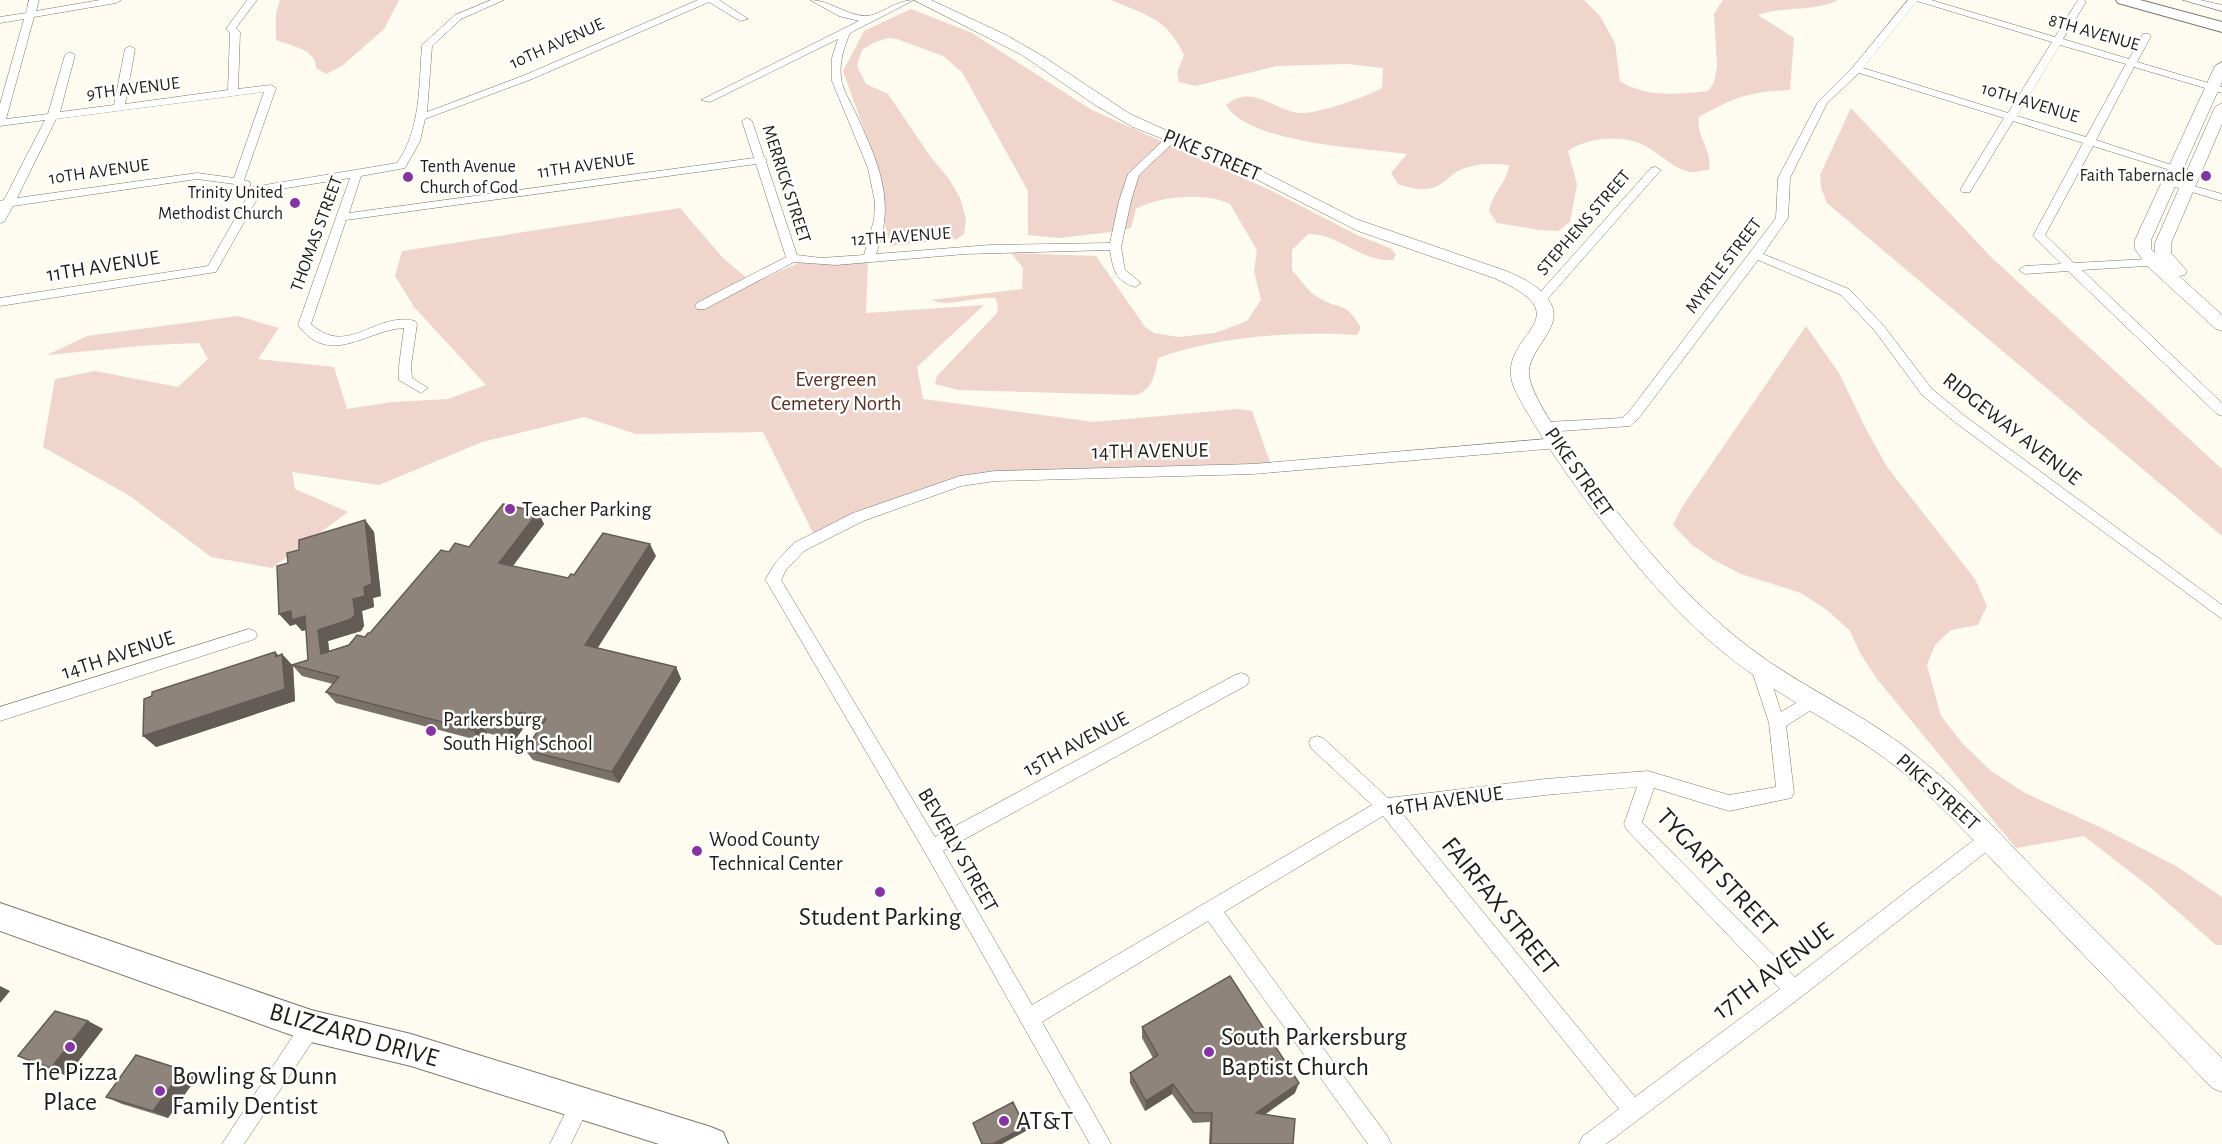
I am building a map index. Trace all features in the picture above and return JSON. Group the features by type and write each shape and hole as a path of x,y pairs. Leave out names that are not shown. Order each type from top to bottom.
{"main road":[{"name":"PIKE STREET","path":"921,0 1026,51 1125,117 1243,167 1380,235 1505,277 1530,291 1540,300 1547,312 1546,321 1526,351 1521,362 1520,377 1529,398 1552,435 1599,504 1639,552 1728,644 1760,668 1866,731 1898,754 1941,791 2222,1078"},
{"path":"2123,0 2222,27"},
{"path":"2146,0 2222,21"},
{"path":"2222,66 2217,88 2196,121 2143,240 2143,249 2222,309"},
{"path":"2160,261 2163,243 2190,181 2218,127 2222,107"},
{"path":"2160,261 2222,325"},
{"name":"BLIZZARD DRIVE","path":"0,916 311,1026 411,1050 711,1144"}],"street":[{"path":"0,123 34,0"},
{"path":"0,20 116,0"},
{"path":"233,93 235,32 231,29 252,0"},
{"name":"THOMAS STREET","path":"421,388 406,381 405,366 411,324 399,323 358,338 335,343 313,337 304,326 356,175 401,166 410,157 421,117 427,45 458,17 499,0"},
{"name":"10TH AVENUE","path":"421,117 512,83 706,0"},
{"path":"712,0 743,19"},
{"path":"815,0 842,14 868,20"},
{"path":"706,100 909,0"},
{"name":"MYRTLE STREET","path":"1552,435 1625,423 1756,255 1782,218 1784,178 1823,102 1857,69 1913,0"},
{"name":"8TH AVENUE","path":"1921,0 2217,88"},
{"path":"2188,0 2222,8"},
{"path":"1966,190 2080,2"},
{"path":"846,31 838,49 836,77 877,171 882,209 874,246 868,259"},
{"path":"2146,36 2039,236 2222,411"},
{"path":"119,106 129,49"},
{"path":"0,220 4,204 53,116 63,87 70,55"},
{"name":"10TH AVENUE","path":"1857,69 2090,141 2190,181 2222,198"},
{"name":"9TH AVENUE","path":"0,123 271,88 238,181"},
{"name":"MERRICK STREET","path":"747,121 762,160 792,258"},
{"path":"2196,121 2218,127"},
{"path":"1135,282 1125,279 1119,271 1115,247 1134,174 1172,138"},
{"name":"11TH AVENUE","path":"343,217 762,160"},
{"name":"STEPHENS STREET","path":"1540,300 1655,170"},
{"path":"257,189 356,175"},
{"name":"10TH AVENUE","path":"4,204 197,176 238,181 257,189"},
{"name":"11TH AVENUE","path":"0,302 212,268 257,189"},
{"name":"12TH AVENUE","path":"792,258 803,261 868,259 1015,246 1115,247"},
{"name":"RIDGEWAY AVENUE","path":"1756,255 1845,292 1879,328 1928,392 1961,420 2222,613"},
{"path":"701,306 792,258"},
{"path":"2025,270 2160,261"},
{"name":"14TH AVENUE","path":"773,580 799,547 858,517 960,481 995,476 1253,469 1552,435"},
{"name":"BEVERLY STREET","path":"773,580 932,848 1101,1144"},
{"name":"14TH AVENUE","path":"0,714 249,635"},
{"name":"16TH AVENUE","path":"1028,1019 1386,806 1545,787 1648,779 1729,802 1785,793 1777,723 1760,668"},
{"name":"15TH AVENUE","path":"932,848 1241,680"},
{"path":"1777,723 1813,700"},
{"name":"FAIRFAX STREET","path":"1317,743 1386,806 1634,1111"},
{"name":"TYGART STREET","path":"1648,779 1633,824 1794,990"},
{"name":"17TH AVENUE","path":"1589,1144 1794,990 1989,839"},
{"path":"1211,910 1381,1144"},
{"path":"232,1144 311,1026"},
{"path":"560,1144 580,1104"}],"green space":[{"path":"280,0 399,0 384,29 342,66 326,74 316,68 312,56 307,52 276,40 276,14"},
{"path":"1111,0 1584,0 1600,16 1615,43 1620,81 1640,90 1674,94 1708,91 1714,83 1717,66 1714,14 1723,0 1838,0 1819,6 1758,15 1794,38 1790,90 1764,92 1743,97 1699,117 1699,130 1709,156 1709,170 1692,172 1684,170 1640,143 1630,140 1597,140 1586,142 1568,151 1577,184 1570,222 1558,231 1497,223 1489,211 1509,165 1470,166 1429,189 1414,188 1398,184 1391,173 1407,154 1309,142 1282,136 1258,128 1239,118 1226,105 1247,96 1295,112 1324,110 1382,88 1383,68 1348,64 1277,66 1195,86 1179,82 1177,73 1184,55 1170,33 1154,19"},
{"path":"911,9 972,33 1092,110 1272,191 1357,235 1390,248 1396,254 1393,260 1382,260 1330,238 1308,234 1292,250 1292,270 1315,296 1343,307 1351,313 1361,328 1357,335 1308,334 1256,337 1230,340 1181,351 1158,358 1150,385 1136,395 958,390 935,384 937,376 997,313 998,305 995,298 946,303 931,300 1022,289 1023,268 1011,253 1096,256 1145,327 1154,333 1178,337 1215,333 1247,321 1261,300 1254,271 1257,250 1230,204 1220,200 1183,197 1157,201 1136,209 1131,228 1121,231 1059,238 1028,235 1028,191 962,72 943,56 897,39 888,38 862,50 857,66 866,84 888,94 930,156 949,179 960,198 966,219 964,234 957,239 890,246 863,127 843,71 864,31"},
{"path":"1851,108 1992,258 2222,469 2222,536 1827,203 1821,188 1820,175"},
{"name":"Evergreen Cemetery North","path":"680,208 723,258 753,283 803,261 868,259 866,313 984,305 917,367 923,399 1094,422 1238,409 1252,411 1272,468 960,481 816,539 763,432 636,434 584,417 482,442 379,485 292,472 295,489 348,512 272,568 211,557 130,496 43,447 55,379 95,371 178,387 208,359 199,343 47,355 87,336 238,316 279,328 258,359 334,367 347,409 392,402 448,399 486,385 414,307 395,276 402,251"},
{"path":"1806,326 1839,373 1887,467 1975,579 1987,606 1978,625 1951,630 1935,645 1927,665 1941,716 1963,744 1991,771 2025,793 2102,828 2176,866 2222,897 2222,945 2216,945 2151,888 2084,836 2016,848 1877,679 1860,653 1850,631 1827,610 1801,593 1741,574 1714,560 1692,545 1673,525 1682,507"}],"building":[{"name":"Parkersburg South High School","path":"503,504 538,512 499,563 568,578 571,574 574,575 603,533 650,544 585,645 676,667 612,772 525,750 546,719 520,712 508,729 479,722 473,730 326,692 339,677 292,665 308,660 305,616 292,620 291,611 279,614 277,566 288,563 287,553 299,550 299,540 365,520 372,584 364,587 365,596 353,599 355,615 351,619 318,630 321,654 349,645 357,635 365,637 370,633 441,550 449,552 455,543 469,547"},
{"path":"275,652 276,657 282,654 285,689 143,736 144,699 152,696 152,692"},
{"name":"South Parkersburg Baptist Church","path":"1230,976 1299,1083 1256,1113 1295,1119 1293,1144 1211,1144 1212,1113 1194,1113 1173,1084 1146,1101 1130,1073 1158,1055 1142,1027"},
{"path":"55,1011 88,1021 51,1068 18,1056"},
{"name":"Bowling & Dunn Family Dentist","path":"136,1055 183,1070 153,1111 106,1097"},
{"name":"AT&T","path":"1013,1102 1025,1127 993,1144 982,1144 973,1123"}],"place":[{"name":"Faith Tabernacle","path":"2206,176"},
{"name":"Tenth Avenue Church of God","path":"408,177"},
{"name":"Trinity United Methodist Church","path":"295,203"},
{"name":"Teacher Parking","path":"510,509"},
{"name":"Parkersburg South High School","path":"431,731"},
{"name":"Wood County Technical Center","path":"697,851"},
{"name":"Student Parking","path":"880,892"},
{"name":"The Pizza Place","path":"70,1047"},
{"name":"South Parkersburg Baptist Church","path":"1209,1052"},
{"name":"Bowling & Dunn Family Dentist","path":"160,1091"},
{"name":"AT&T","path":"1004,1121"}]}
